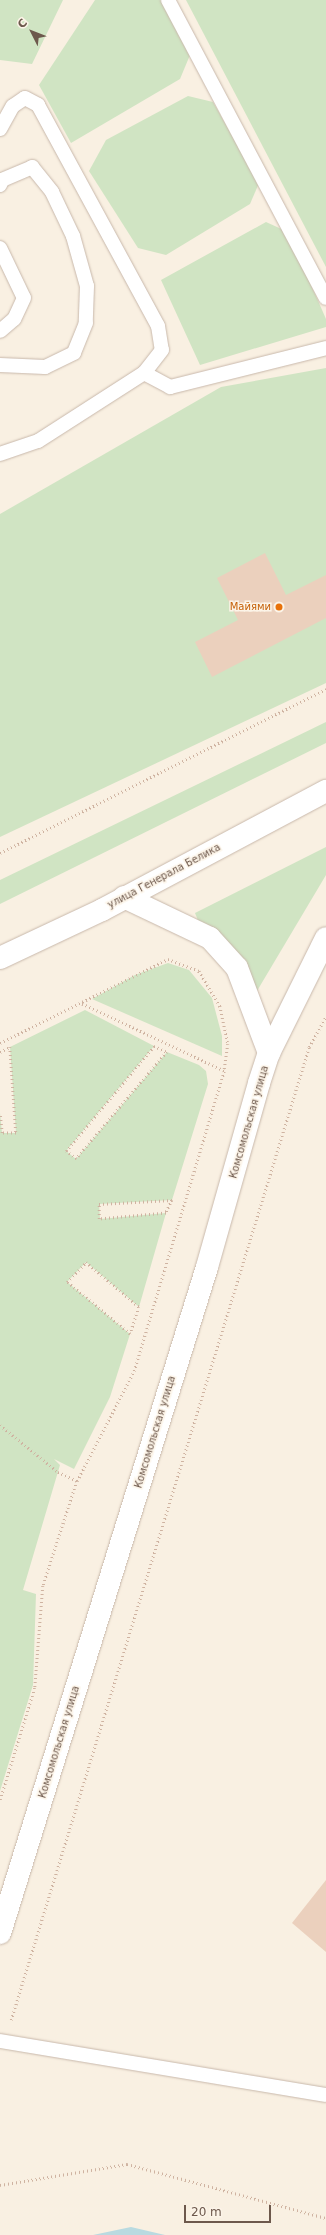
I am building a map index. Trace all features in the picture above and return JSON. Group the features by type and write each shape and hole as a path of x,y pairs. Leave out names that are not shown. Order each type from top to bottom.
{"main road":[{"name":"улица Генерала Белика","path":"0,958 124,897 326,791"},
{"path":"124,897 210,938 237,968 270,1053"},
{"name":"Комсомольская улица","path":"0,1932 270,1053 326,938"}],"lane":[{"path":"168,0 326,298"},
{"path":"0,129 12,106 25,98 38,105 158,326 162,350 144,373 38,441 0,454"},
{"path":"0,185 2,180 32,167 52,192 74,236 88,286 86,323 74,353 45,367 0,365"},
{"path":"0,248 24,298 14,319 0,331"},
{"path":"144,373 170,387 326,348"},
{"path":"2,2042 326,2095"}],"path":[{"path":"0,853 326,689"},
{"path":"0,1043 168,959 199,971 220,1006 228,1044 224,1071 134,1371 77,1481 43,1586 35,1688 0,1801"},
{"path":"80,1003 224,1071"},
{"path":"2,2042 309,1047 326,1016"},
{"path":"154,1046 168,1052 76,1159 66,1151 154,1046"},
{"path":"0,1052 10,1047 16,1133 2,1133 0,1113"},
{"path":"172,1200 166,1213 99,1219 99,1204 172,1200"},
{"path":"86,1262 139,1307 130,1334 107,1315 67,1282 86,1262"},
{"path":"0,1425 58,1472 77,1481"},
{"path":"0,2185 127,2164 326,2218"}],"green space":[{"path":"0,0 63,0 32,64 0,60"},
{"path":"95,0 161,0 190,55 180,79 71,143 39,85"},
{"path":"186,0 326,0 326,267"},
{"path":"188,96 213,102 259,183 250,204 166,255 138,248 89,171 106,140"},
{"path":"266,222 288,232 326,319 326,327 200,365 161,280"},
{"path":"326,368 326,683 0,837 0,514 221,387"},
{"path":"326,722 326,743 0,904 0,880"},
{"path":"326,847 326,875 254,996 201,928 195,913"},
{"path":"168,963 189,970 212,998 222,1036 222,1056 92,999 135,975"},
{"path":"85,1010 154,1046 66,1151 76,1159 167,1052 199,1065 206,1071 208,1084 172,1200 99,1204 100,1219 166,1213 139,1307 86,1262 67,1282 130,1334 110,1397 74,1469 54,1459 60,1465 23,1590 36,1594 33,1685 0,1791 0,1113 2,1133 16,1133 10,1047"}],"water":[{"path":"131,2227 165,2235 93,2235"}],"building":[{"name":"Майями","path":"265,553 286,595 326,575 326,618 212,677 195,642 238,620 217,578"},
{"path":"326,1880 326,1952 292,1923"}],"place":[{"name":"Майями","path":"279,607"}]}
